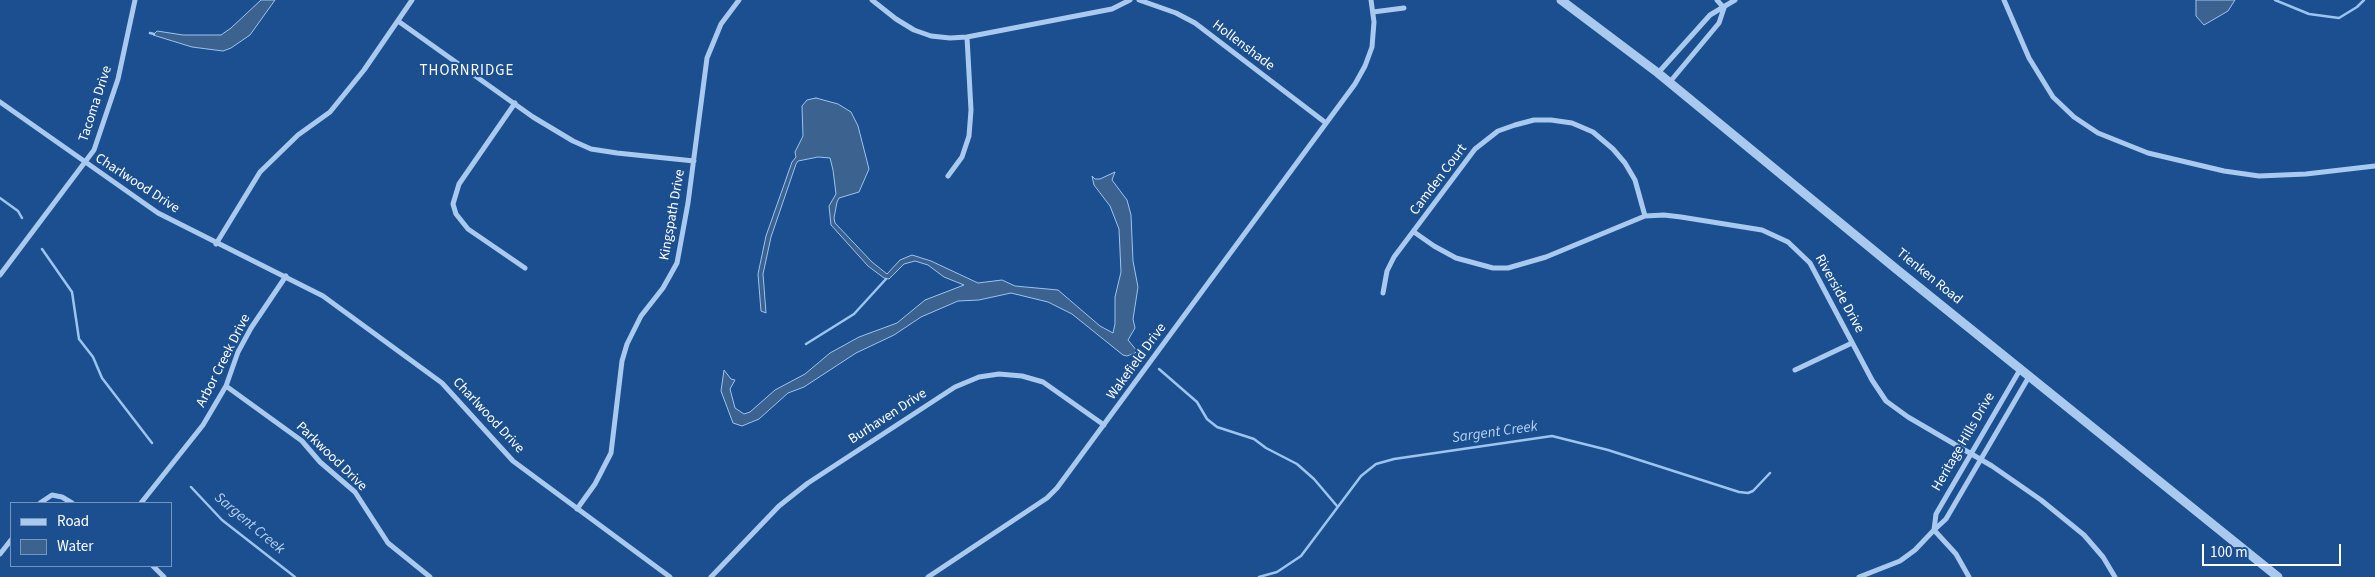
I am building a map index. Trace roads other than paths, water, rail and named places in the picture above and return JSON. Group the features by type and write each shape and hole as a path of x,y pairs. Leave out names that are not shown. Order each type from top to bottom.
{"street":[{"name":"Tacoma Drive","path":"0,275 94,150 118,79 135,0"},
{"path":"286,276 216,244 260,172 274,156 298,135 330,112 364,70 412,0"},
{"name":"Kingspath Drive","path":"578,509 595,484 611,453 622,361 627,344 641,316 663,288 677,263 694,161 707,58 720,24 740,0"},
{"path":"872,0 914,30 931,36 967,38 1112,9 1130,0"},
{"name":"Hollenshade","path":"1139,0 1176,13 1195,23 1326,123"},
{"name":"Wakefield Drive","path":"928,577 1047,498 1057,488 1355,84 1365,66 1372,47 1373,12 1370,0"},
{"name":"Tienken Road","path":"1561,0 1658,74 2278,577"},
{"path":"1717,0 1724,8"},
{"path":"1658,74 1710,15 1734,0"},
{"path":"2004,0 2029,58 2053,97 2074,117 2098,133 2148,153 2224,171 2259,176 2306,174 2375,166"},
{"path":"1373,12 1404,8"},
{"path":"1669,83 1719,23 1724,8"},
{"path":"398,21 563,136 591,149 694,161"},
{"path":"948,176 962,157 969,136 971,110 967,38"},
{"name":"Charlwood Drive","path":"0,102 158,213 216,244"},
{"path":"515,103 459,184 453,204 456,214 468,229 525,268"},
{"name":"Camden Court","path":"1383,292 1387,271 1394,257 1475,149 1498,131 1534,120 1572,123 1602,138 1625,163 1635,180 1645,216"},
{"name":"Riverside Drive","path":"1414,232 1456,258 1493,268 1508,268 1546,257 1645,216 1682,216 1762,230 1788,242 1810,263 1852,343 1886,401 1908,417 1981,459 2040,500 2084,535 2103,557 2115,577"},
{"name":"Charlwood Drive","path":"286,276 323,296 442,383 513,461 670,577"},
{"name":"Arbor Creek Drive","path":"142,502 202,425 226,386 238,352 247,336 286,276"},
{"path":"1795,370 1852,343"},
{"name":"Heritage Hills Drive","path":"1934,530 1936,514 2021,368"},
{"name":"Burhaven Drive","path":"711,577 779,506 808,483 955,387 979,377 1000,374 1022,376 1043,382 1104,425"},
{"name":"Heritage Hills Drive","path":"1859,577 1900,562 1946,519 2030,376"},
{"name":"Parkwood Drive","path":"226,386 302,441 320,462 355,492 388,543 430,577"},
{"path":"42,502 52,495 62,497 70,502"},
{"path":"1934,530 1956,554 1969,577"},
{"path":"0,554 10,541"},
{"path":"154,567 164,577"}],"water":[{"path":"261,0 275,0 250,35 223,51 192,47 153,35 157,31 183,35 221,35"},
{"path":"2196,0 2235,0 2228,11 2204,25 2196,16"},
{"path":"816,98 838,104 851,112 858,126 869,169 859,192 839,198 834,218 835,223 872,262 887,274 900,260 912,255 931,261 978,283 1002,280 1015,286 1058,290 1100,326 1113,333 1115,297 1121,272 1119,229 1110,206 1094,185 1092,176 1095,179 1100,179 1115,172 1112,180 1127,200 1131,215 1133,261 1138,287 1133,319 1135,328 1128,340 1137,351 1127,356 1123,355 1072,314 1048,302 1011,293 979,300 958,301 921,317 894,335 856,353 804,387 788,393 759,419 742,426 733,423 721,391 724,370 731,379 735,380 730,389 735,408 744,414 750,412 775,390 805,374 830,353 859,337 897,323 925,300 964,285 944,277 928,265 915,261 904,264 889,279 884,278 868,266 831,225 829,206 836,194 833,170 830,158 818,157 798,161 796,164 771,237 763,274 766,313 761,311 758,274 766,236 792,162 796,157 795,152 803,136 802,106 807,100"}],"waterway":[{"path":"2275,0 2309,14 2339,18 2357,7 2364,0"},
{"path":"150,33 154,34"},
{"name":"Sargent Creek","path":"0,198 18,211 22,218"},
{"name":"Sargent Creek","path":"42,249 72,292 79,339 93,357 102,378 152,443"},
{"path":"806,344 854,314 886,279"},
{"path":"1159,369 1197,402 1207,419 1217,427 1254,439 1266,448 1297,464 1314,479 1337,506"},
{"name":"Sargent Creek","path":"1259,577 1277,572 1301,556 1361,476 1376,464 1394,459 1552,436 1608,450 1739,492 1748,493 1753,491 1770,473"},
{"name":"Sargent Creek","path":"191,487 222,520 295,577"}],"district":[{"name":"THORNRIDGE","path":"467,72"}]}
